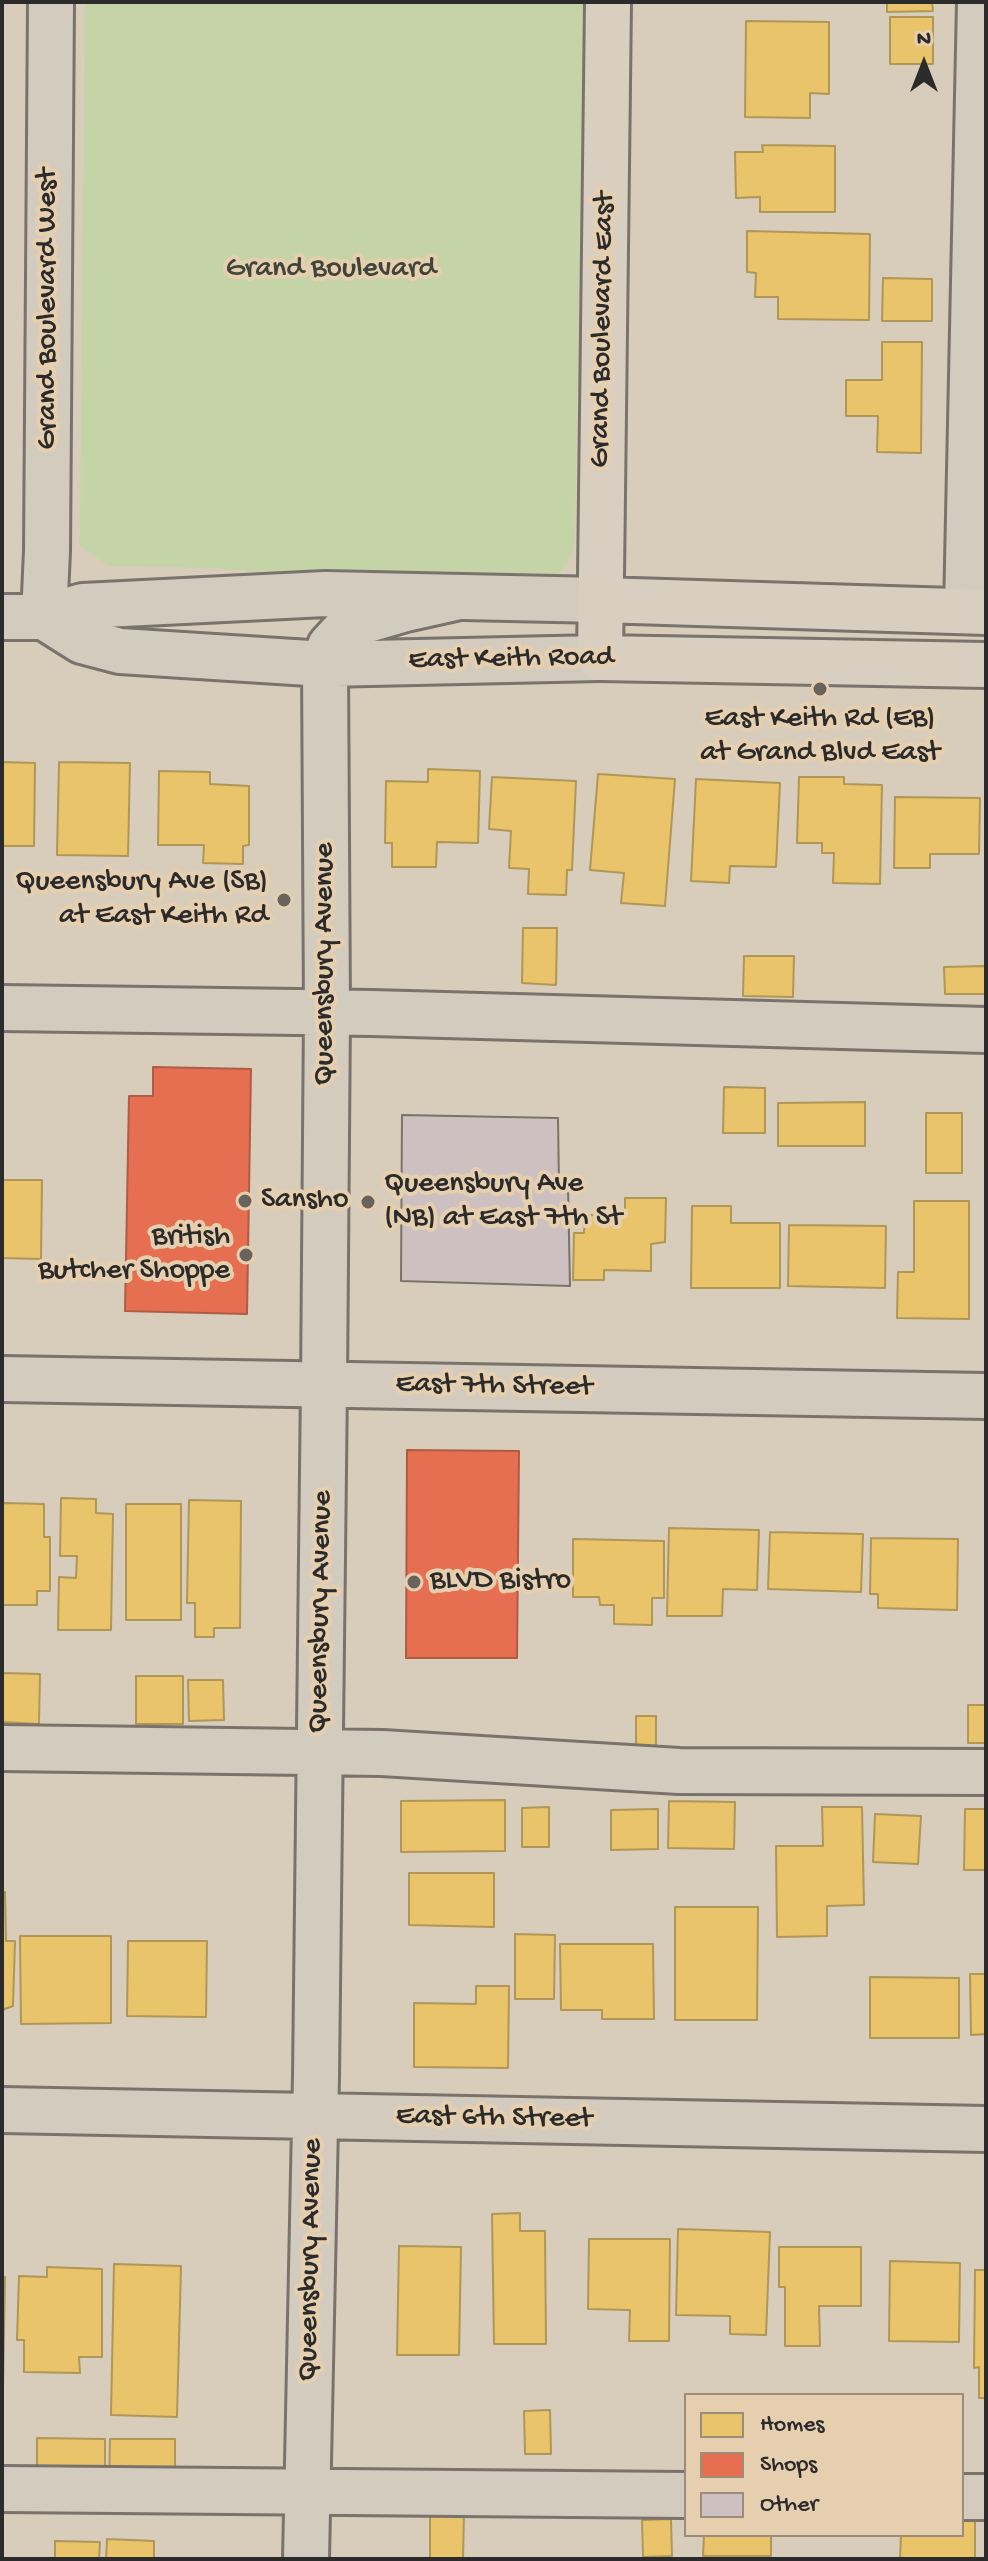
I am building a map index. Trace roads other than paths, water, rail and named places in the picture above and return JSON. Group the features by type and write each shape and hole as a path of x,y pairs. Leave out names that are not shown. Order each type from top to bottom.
{"main road":[{"name":"Grand Boulevard East","path":"600,658 608,2"},
{"name":"East Keith Road","path":"601,600 977,611"},
{"name":"East Keith Road","path":"600,658 986,665"}],"street":[{"name":"Grand Boulevard West","path":"23,617 47,551 51,2"},
{"path":"977,611 980,2"},
{"name":"East Keith Road","path":"23,617 83,606 325,594 601,600"},
{"path":"325,664 330,646 343,632 367,620 459,597"},
{"path":"227,599 290,622 312,644 325,664"},
{"name":"East Keith Road","path":"23,617 82,641 120,651 325,664 600,658"},
{"name":"Queensbury Avenue","path":"306,2559 324,1384 327,1013 325,664"},
{"path":"2,1008 986,1030"},
{"name":"East 7th Street","path":"2,1379 986,1396"},
{"path":"2,1748 382,1753 679,1771 986,1772"},
{"name":"East 6th Street","path":"2,2110 986,2129"},
{"path":"2,2489 684,2495"},
{"path":"964,2497 986,2497"}],"place":[{"name":"East Keith Rd (EB) at Grand Blvd East","path":"820,689"},
{"name":"Queensbury Ave (SB) at East Keith Rd","path":"284,900"},
{"name":"Sansho","path":"245,1201"},
{"name":"Queensbury Ave (NB) at East 7th St","path":"368,1202"},
{"name":"British Butcher Shoppe","path":"246,1255"},
{"name":"BLVD Bistro","path":"414,1582"}],"park label":[{"name":"Grand Boulevard","path":"331,270"}]}
